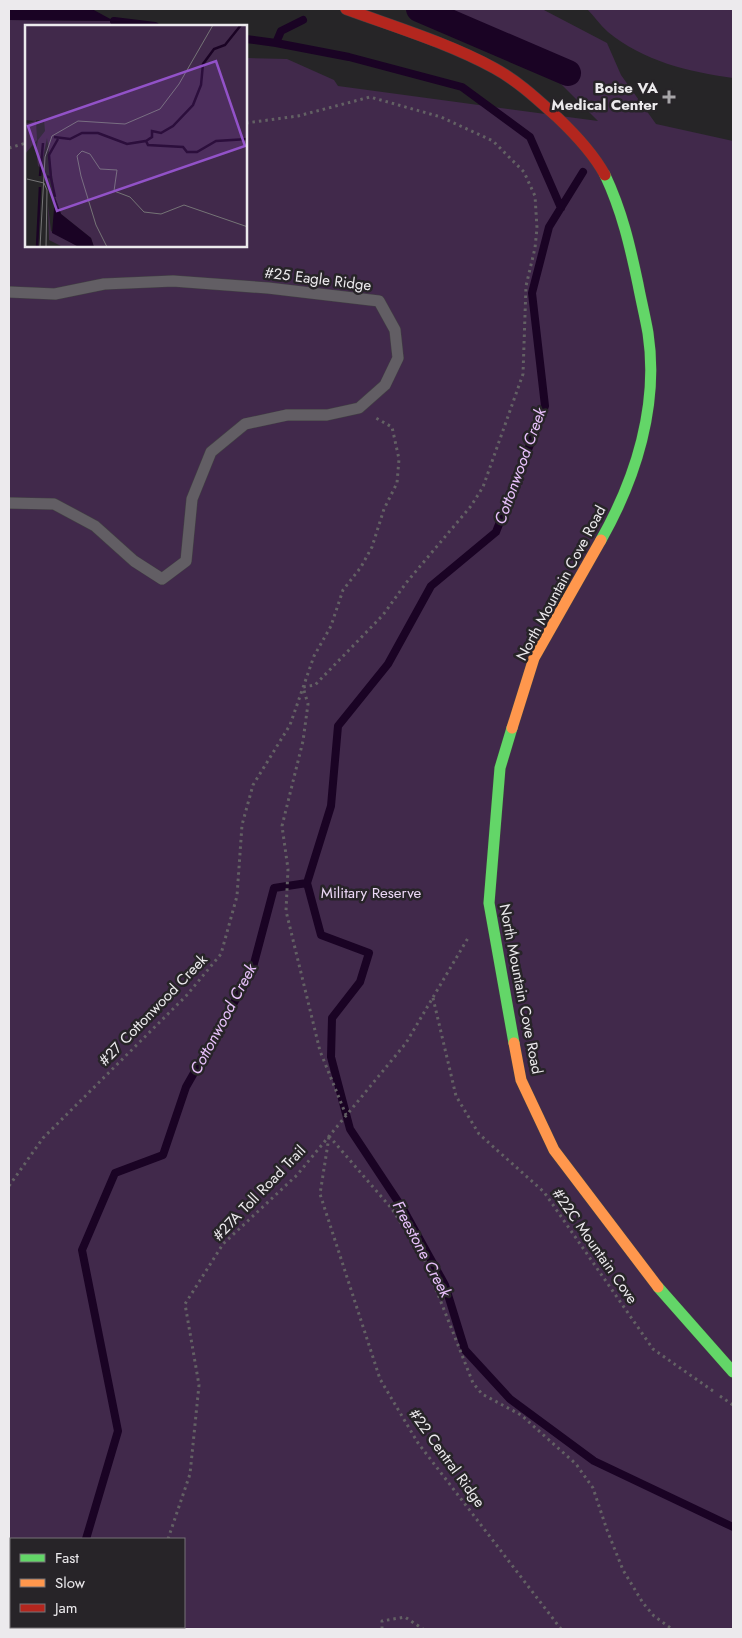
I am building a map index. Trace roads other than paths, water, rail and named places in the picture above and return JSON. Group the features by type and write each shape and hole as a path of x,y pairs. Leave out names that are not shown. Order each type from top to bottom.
{"street":[{"name":"North Mountain Cove Road","path":"346,9 453,49 494,68 522,86 576,135 599,164 618,203 631,250 648,334 649,406 638,456 618,510 534,658 500,768 489,904 521,1080 554,1150 662,1293 733,1372"}],"lane":[{"name":"#25 Eagle Ridge","path":"9,292 55,294 104,284 173,281 268,288 379,301 396,330 398,358 385,385 359,408 327,415 287,415 245,424 211,452 192,499 186,561 162,579 134,561 95,526 54,504 9,503"}],"waterway":[{"name":"Cottonwood Creek","path":"419,9 568,73"},
{"path":"248,39 276,43 281,31 303,20"},
{"path":"114,21 147,25"},
{"path":"276,43 349,57 462,87 530,137 561,208"},
{"name":"Cottonwood Creek","path":"307,883 331,806 338,726 388,664 431,586 496,532 545,406 532,293 549,227 583,172"},
{"name":"Freestone Creek","path":"307,883 321,935 369,953 360,982 332,1018 331,1057 350,1129 403,1209 445,1285 465,1350 510,1399 594,1461 733,1527"},
{"name":"Cottonwood Creek","path":"86,1538 118,1431 82,1250 115,1173 163,1155 186,1087 252,971 274,888 307,883"}],"place":[{"name":"Boise VA Medical Center","path":"669,97"}],"park label":[{"name":"Military Reserve","path":"371,893"}]}
